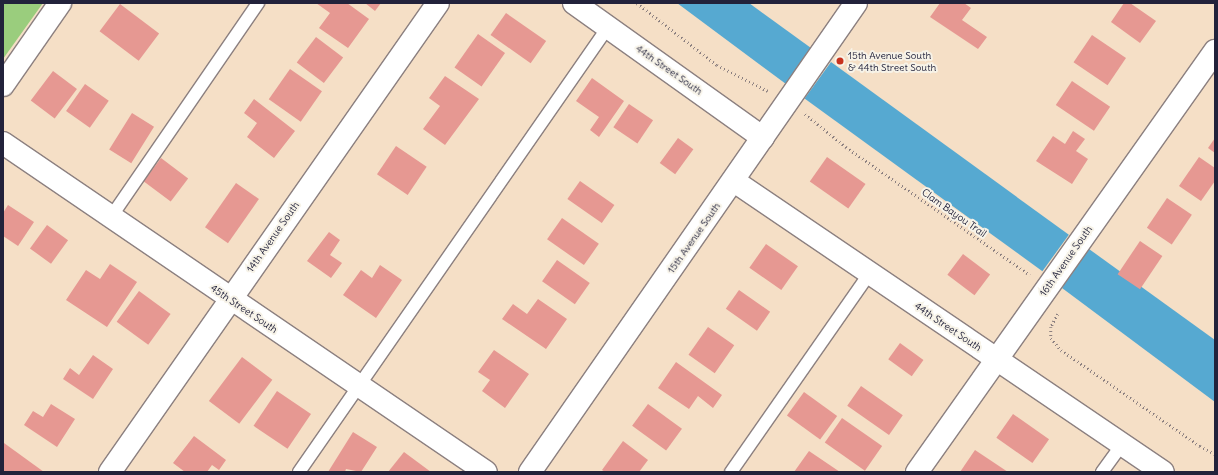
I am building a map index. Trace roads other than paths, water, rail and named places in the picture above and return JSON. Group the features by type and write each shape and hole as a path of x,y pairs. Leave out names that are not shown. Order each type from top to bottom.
{"street":[{"path":"3,85 60,3"},
{"name":"14th Avenue South","path":"110,472 229,299 438,3"},
{"name":"44th Street South","path":"574,3 763,138"},
{"name":"15th Avenue South","path":"530,472 789,102 856,3"},
{"name":"16th Avenue South","path":"917,472 1215,51"},
{"name":"45th Street South","path":"3,143 229,299 486,472"},
{"name":"44th Street South","path":"734,181 1163,472"}],"lane":[{"path":"111,217 258,3"},
{"path":"300,472 608,27"},
{"path":"731,472 870,274"},
{"path":"1102,472 1122,444"}],"water":[{"path":"677,3 749,3 811,48 786,84"},
{"path":"831,62 1069,235 1042,271 805,98"},
{"path":"1089,249 1215,340 1215,402 1062,288"}],"place":[{"name":"15th Avenue South & 44th Street South","path":"840,61"}]}
